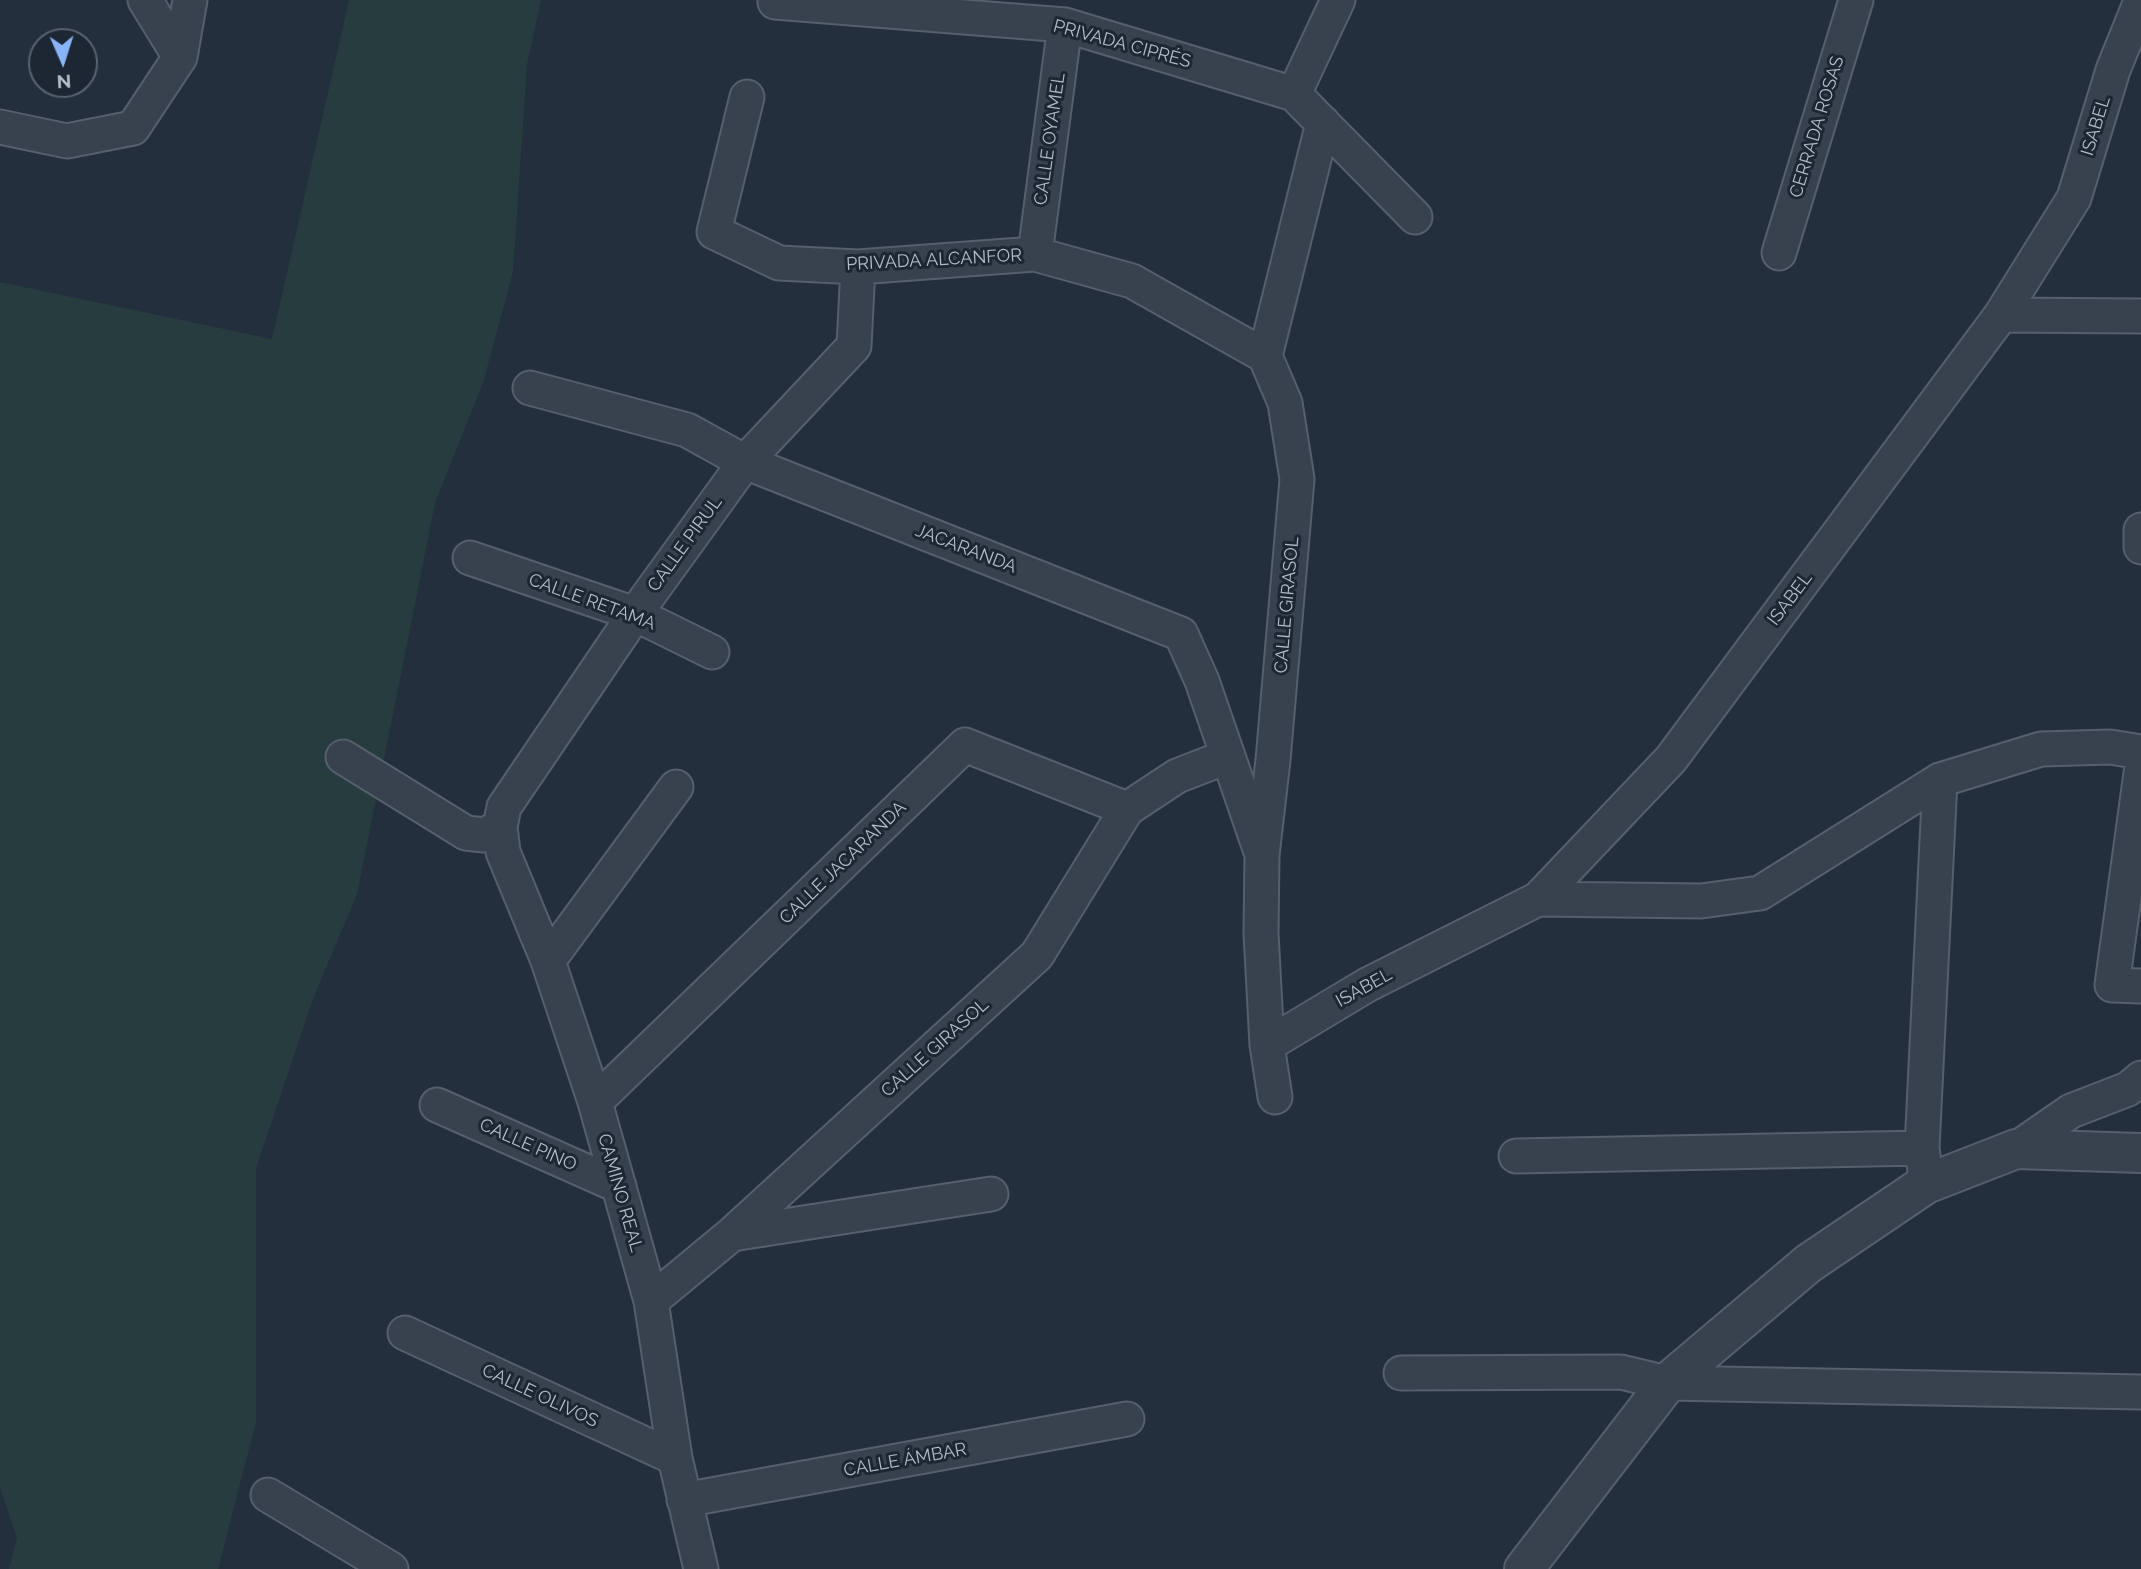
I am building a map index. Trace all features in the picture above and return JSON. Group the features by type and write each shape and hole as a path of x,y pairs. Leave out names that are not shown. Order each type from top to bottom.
{"street":[{"path":"145,0 180,57"},
{"path":"0,127 67,141 133,128 180,57 190,0"},
{"path":"1294,94 1338,0"},
{"name":"CERRADA ROSAS","path":"1779,253 1856,0"},
{"name":"ISABEL","path":"1267,1045 1367,985 1538,899 1671,759 2001,315 2074,198 2127,70 2141,1"},
{"name":"PRIVADA CIPRÉS","path":"775,2 1065,25 1294,94 1415,217"},
{"name":"CALLE OYAMEL","path":"1035,254 1065,25"},
{"name":"PRIVADA ALCANFOR","path":"747,97 714,232 779,262 858,267 1035,254 1132,281 1265,356"},
{"path":"1265,356 1322,123"},
{"name":"CALLE PIRUL","path":"500,827 504,807 635,614 745,463 854,346 858,267"},
{"path":"2001,315 2141,316"},
{"name":"CALLE GIRASOL","path":"1265,356 1285,403 1297,479 1273,760 1262,855 1261,933 1267,1045 1275,1097"},
{"name":"JACARANDA","path":"530,388 687,429 745,463 1181,634 1202,681 1262,855"},
{"path":"2141,530 2141,547"},
{"name":"CALLE RETAMA","path":"470,558 635,614 712,652"},
{"name":"CALLE JACARANDA","path":"595,1102 965,745 1127,809"},
{"path":"1538,899 1701,901 1760,893 1940,780 2040,749 2110,747 2141,752"},
{"path":"343,757 466,833 484,835 500,827"},
{"name":"CALLE GIRASOL","path":"651,1301 732,1234 1037,955 1127,809 1177,776 1226,757"},
{"path":"2141,773 2112,985 2141,986"},
{"path":"1524,1569 1667,1383 1924,1166 1940,780"},
{"path":"548,961 676,787"},
{"name":"CAMINO REAL","path":"500,827 503,852 548,961 595,1102 651,1301 676,1458 701,1569"},
{"path":"2016,1149 2071,1111 2129,1089 2141,1078"},
{"name":"CALLE PINO","path":"438,1105 619,1186"},
{"path":"1516,1156 1924,1166 2016,1149 2141,1153"},
{"path":"732,1234 991,1194"},
{"name":"CALLE OLIVOS","path":"405,1333 676,1458"},
{"path":"1401,1373 1620,1372 1667,1383 2141,1392"},
{"name":"CALLE ÁMBAR","path":"684,1500 1127,1419"},
{"path":"268,1495 391,1569"}],"green space":[{"path":"349,0 541,0 527,64 513,272 483,383 435,503 357,894 313,999 256,1168 256,1422 218,1569 9,1569 17,1538 0,1487 0,282 272,339"}]}
